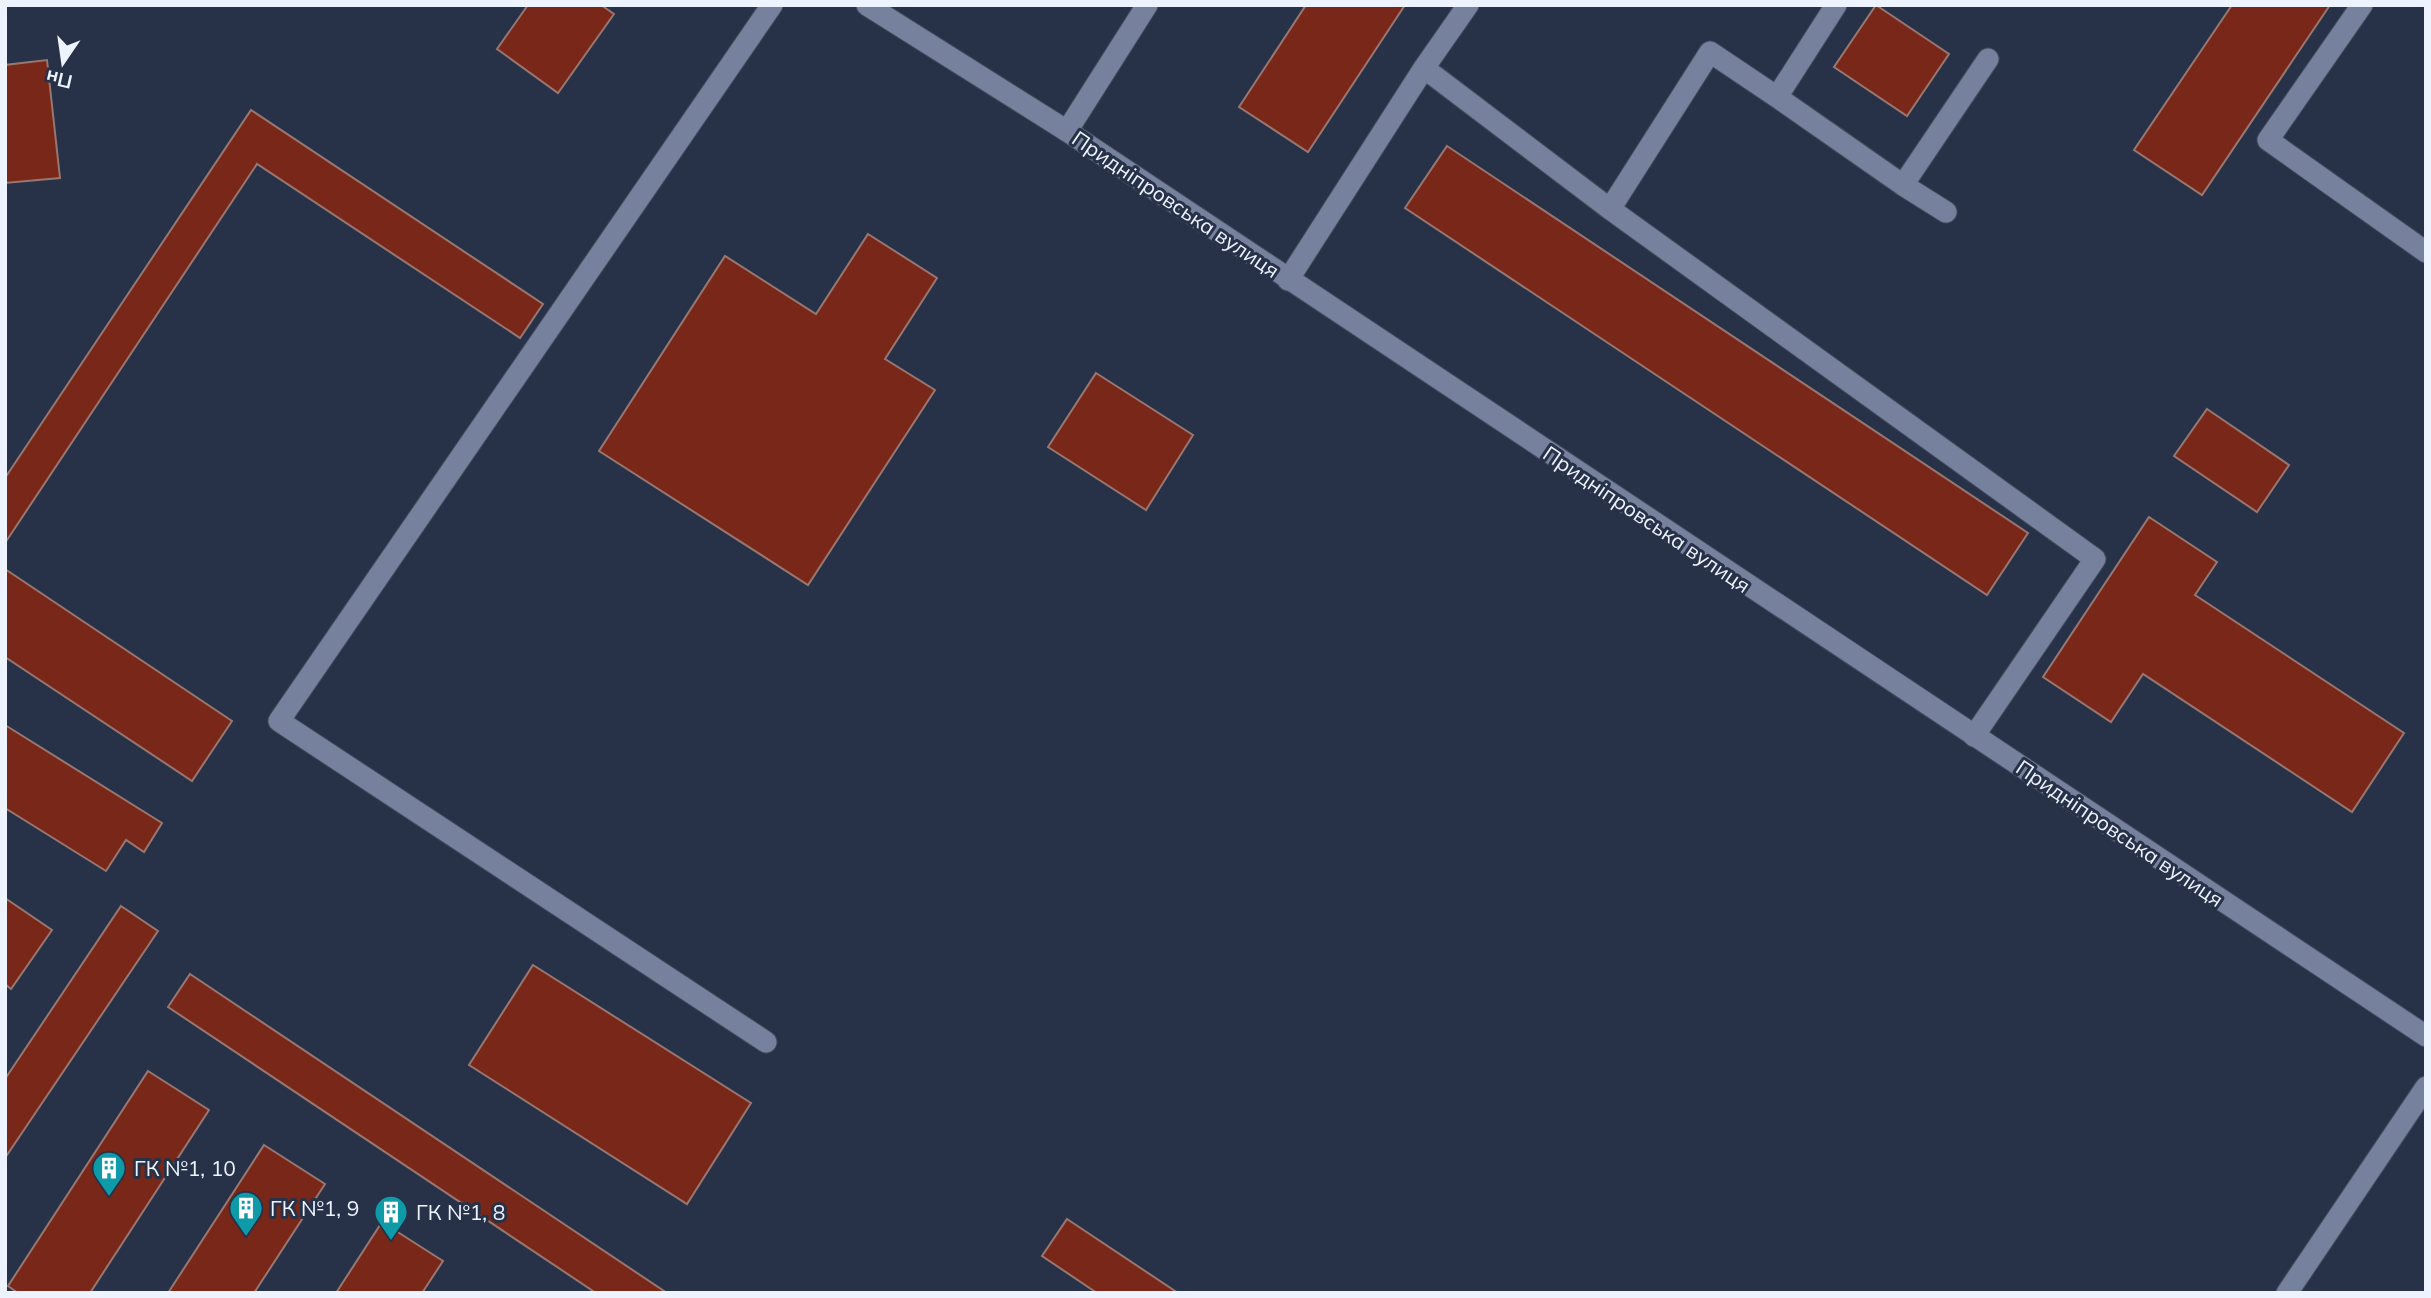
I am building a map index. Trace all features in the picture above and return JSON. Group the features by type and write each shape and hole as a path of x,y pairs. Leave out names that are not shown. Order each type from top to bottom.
{"street":[{"path":"766,1042 279,721 772,5"},
{"name":"Придніпровська вулиця","path":"867,5 1067,131 2426,1036"},
{"path":"1067,131 1147,5"},
{"path":"1288,280 1424,68 1468,5"},
{"path":"1777,97 1836,5"},
{"path":"2362,5 2268,140 2426,252"},
{"path":"1610,209 1710,52 1946,212"},
{"path":"1903,185 1988,60"},
{"path":"1424,68 1610,209 2095,559 1974,736"},
{"path":"2287,1293 2426,1087"}],"building":[{"path":"528,5 601,5 614,14 558,93 497,49"},
{"path":"1306,5 1405,5 1308,152 1239,107"},
{"path":"1876,5 1949,54 1907,116 1834,67"},
{"path":"2232,5 2330,5 2202,195 2134,150"},
{"path":"47,60 60,178 5,183 5,65"},
{"path":"251,110 543,304 520,338 257,164 5,543 5,478"},
{"path":"1447,146 2028,533 1987,595 1405,208"},
{"path":"868,234 937,278 885,359 935,390 808,585 599,451 725,256 816,314"},
{"path":"1096,373 1193,435 1146,510 1048,447"},
{"path":"2207,409 2289,465 2257,512 2174,456"},
{"path":"2149,517 2217,562 2195,595 2404,733 2352,812 2143,674 2111,722 2043,677"},
{"path":"5,569 232,721 192,781 5,657"},
{"path":"5,725 162,823 144,852 126,840 106,871 5,808"},
{"path":"5,898 52,930 11,989 5,984"},
{"path":"121,906 158,931 5,1158 5,1079"},
{"path":"533,965 751,1103 687,1204 469,1065"},
{"path":"190,974 667,1293 596,1293 168,1007"},
{"name":"ГК №1, 10","path":"148,1071 209,1110 90,1293 18,1293 8,1286"},
{"name":"ГК №1, 9","path":"264,1145 325,1184 254,1293 168,1293"},
{"path":"1067,1219 1178,1293 1097,1293 1042,1256"},
{"name":"ГК №1, 8","path":"382,1222 443,1261 422,1293 336,1293"}],"place":[{"name":"ГК №1, 10","path":"109,1198"},
{"name":"ГК №1, 9","path":"246,1238"},
{"name":"ГК №1, 8","path":"391,1242"}]}
